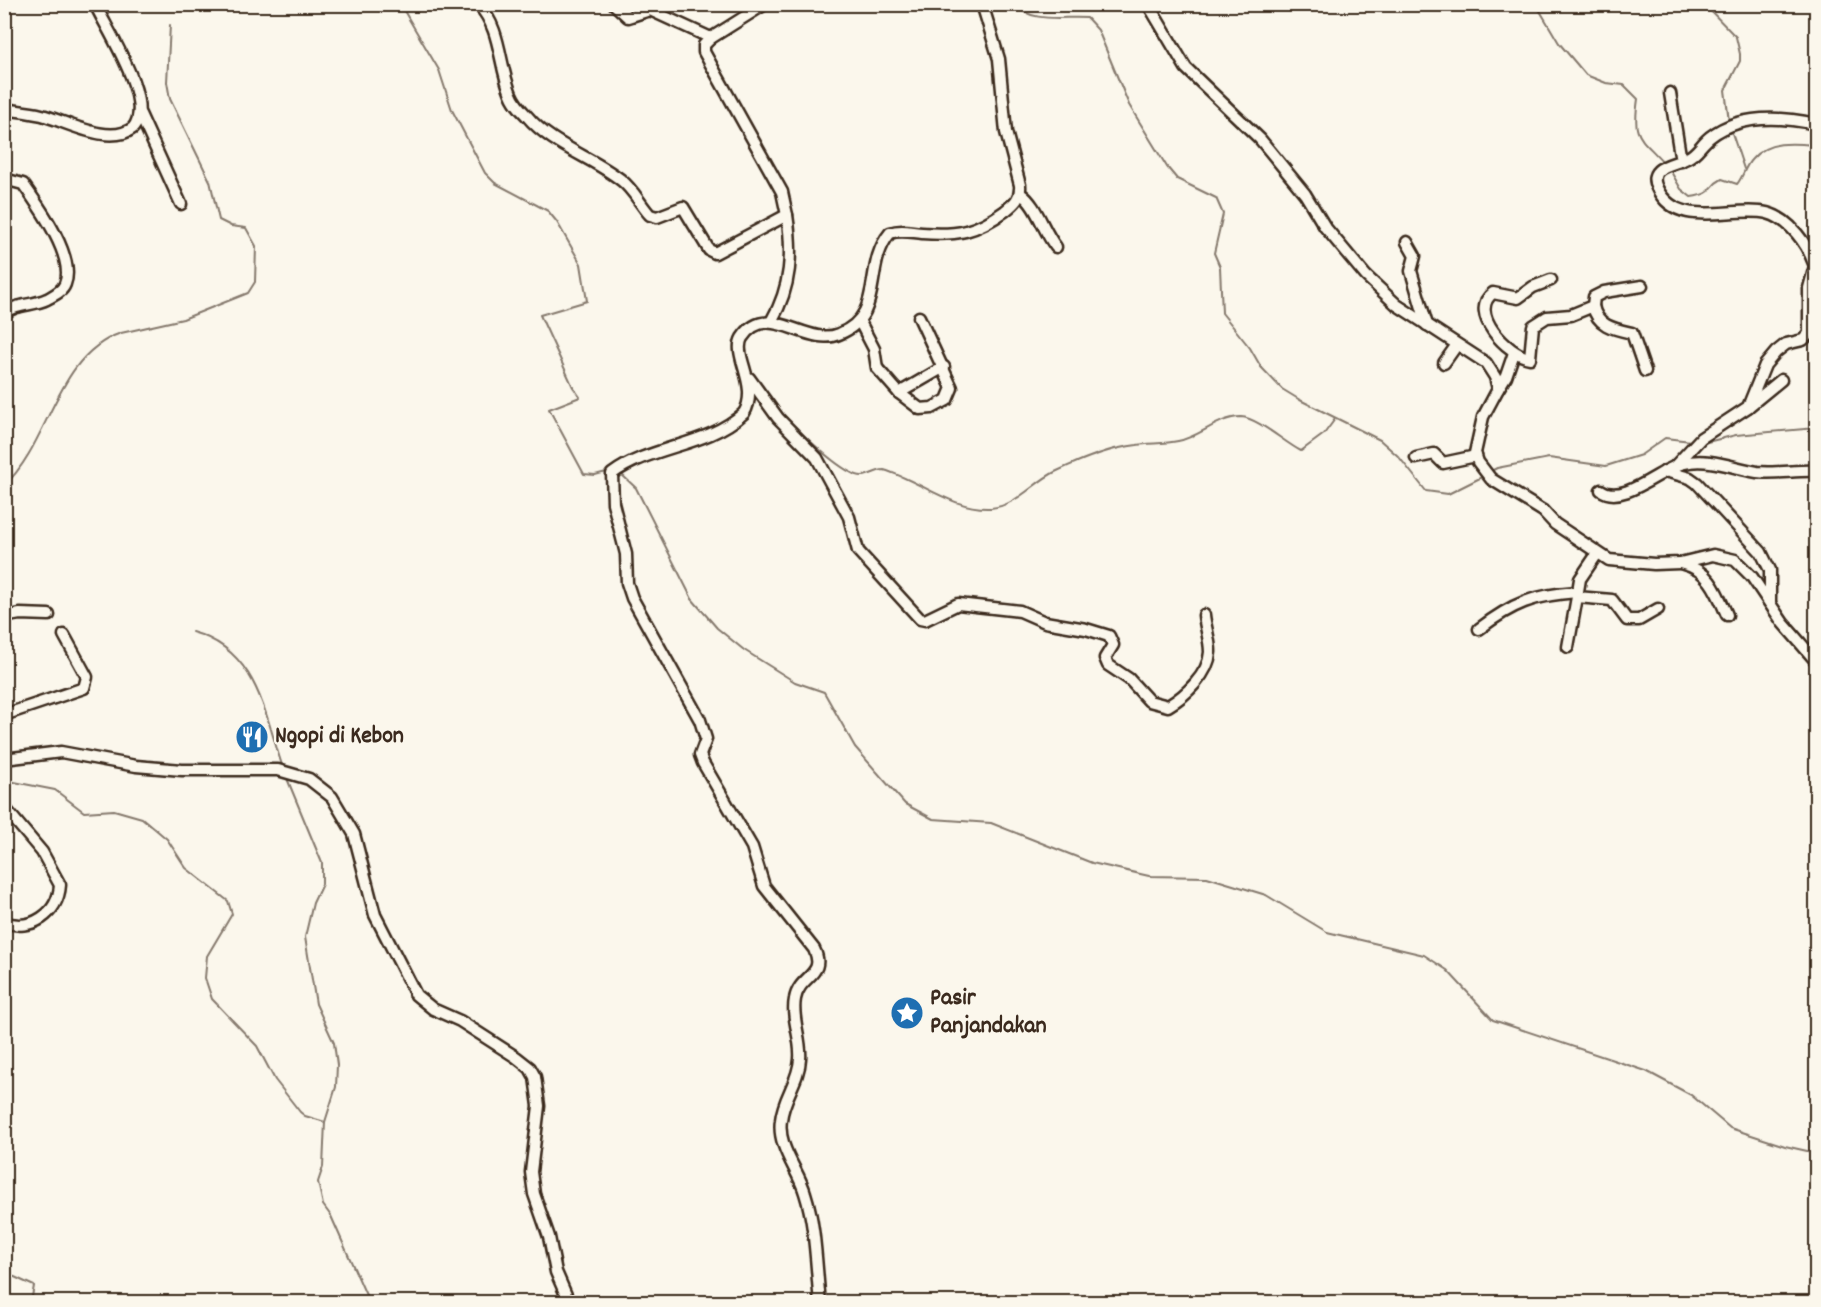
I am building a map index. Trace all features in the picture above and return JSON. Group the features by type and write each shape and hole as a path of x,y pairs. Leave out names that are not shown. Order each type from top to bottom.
{"street":[{"path":"94,4 138,91 140,114 181,204"},
{"path":"478,4 485,11 499,41 511,94 528,118 559,143 585,155 621,179 650,215 657,217 683,207 710,250 715,253 787,215"},
{"path":"614,4 628,17 650,10 711,38"},
{"path":"765,4 711,38 704,45 704,52 782,192 791,253 787,289 772,320"},
{"path":"982,4 999,59 1006,132 1021,194 1056,247"},
{"path":"1148,4 1186,68 1260,139 1305,194 1325,227 1366,276 1397,305 1456,346 1486,363 1495,377 1498,389"},
{"path":"1670,93 1681,160"},
{"path":"4,109 115,134 123,134 133,128 140,114"},
{"path":"1748,407 1769,360 1786,344 1803,340 1809,334 1809,288 1815,270 1813,261 1791,228 1780,218 1766,213 1698,214 1670,203 1660,195 1654,181 1659,169 1666,164 1681,160 1696,152 1710,137 1741,122 1776,119 1816,124"},
{"path":"4,178 23,184 58,239 64,254 66,280 64,286 56,294 34,304 10,309 4,315"},
{"path":"820,1302 805,1192 790,1162 780,1128 782,1110 800,1060 801,1038 795,1000 804,982 818,966 819,960 784,908 764,886 752,847 703,763 700,755 706,739 700,720 632,598 627,583 626,554 613,503 612,474 644,455 690,442 727,425 744,413 750,395 748,378 739,347 741,340 755,325 772,320 818,338 841,333 860,322 868,305 879,252 890,233 900,230 938,234 968,232 1001,214 1021,194"},
{"path":"1407,242 1415,256 1411,271 1428,326"},
{"path":"1551,280 1533,287 1518,298 1493,293 1487,298 1483,307 1488,323 1514,353 1532,357 1532,329 1543,318 1571,315 1593,306"},
{"path":"1642,286 1604,292 1594,297 1593,306 1597,317 1605,326 1632,333 1645,371"},
{"path":"860,322 874,349 877,368 899,393 921,409 932,408 947,400 952,388 919,317"},
{"path":"1444,363 1456,346"},
{"path":"1514,353 1506,376 1483,417 1476,438 1476,456 1491,479 1543,511 1555,524 1609,560 1632,564 1680,563 1713,555 1735,560 1752,577 1770,604 1816,661"},
{"path":"899,393 944,367"},
{"path":"748,378 778,418 817,459 849,517 858,551 920,619 925,620 958,604 1020,611 1045,622 1086,629 1109,636 1113,645 1105,658 1108,665 1129,680 1149,701 1168,706 1184,696 1195,684 1210,654 1204,615"},
{"path":"1601,490 1618,494 1656,478 1676,465 1701,438 1748,407 1781,380"},
{"path":"1416,458 1434,454 1443,463 1476,456"},
{"path":"1676,465 1702,462 1758,472 1816,471"},
{"path":"1665,471 1690,478 1697,483 1761,552 1770,570 1770,604"},
{"path":"1568,647 1580,579 1597,554"},
{"path":"1680,563 1697,567 1703,573 1718,593 1727,615"},
{"path":"1479,629 1512,605 1552,593 1577,594 1611,600 1627,620 1639,621 1658,609"},
{"path":"4,617 20,614 49,615"},
{"path":"4,716 84,688 87,677 64,635"},
{"path":"4,759 61,752 136,766 182,770 278,770 309,779 333,797 354,834 375,915 416,995 433,1009 460,1021 516,1057 530,1068 535,1077 539,1106 531,1172 534,1194 549,1237 556,1272 569,1302"},
{"path":"4,807 42,852 60,882 60,889 51,909 41,919 30,925 15,926 4,922"}],"waterway":[{"path":"400,4 439,70 452,110 485,173 495,183 548,211 557,222 581,264 587,301 540,315 573,387 580,397 549,409 584,474 595,475 610,471"},
{"path":"1014,4 1021,10 1039,17 1087,18 1098,30 1129,105 1167,167 1177,179 1216,198 1223,214 1214,253 1220,267 1222,313 1250,348 1261,367 1282,389 1380,440 1399,457 1426,491 1448,494 1484,476"},
{"path":"1536,4 1559,43 1586,75 1606,83 1624,85 1638,99 1637,130 1664,163"},
{"path":"1704,4 1736,37 1740,54 1740,61 1725,90 1729,121"},
{"path":"4,486 20,468 33,447 67,380 81,360 99,344 121,333 183,319 248,293 255,282 256,246 246,228 231,226 219,220 210,181 170,99 167,82 170,25"},
{"path":"1731,130 1744,169"},
{"path":"1670,170 1681,189 1691,197 1705,194 1722,179 1737,184 1758,153 1773,146 1816,145"},
{"path":"781,413 820,450 854,474 865,476 884,470 963,504 991,508 1009,503 1047,476 1094,455 1142,444 1186,439 1225,420 1248,418 1301,451 1324,434 1335,419"},
{"path":"1703,443 1736,435 1816,428"},
{"path":"1491,471 1549,458 1606,466 1641,455 1665,438 1691,441"},
{"path":"621,474 636,488 692,599 717,628 744,650 795,682 824,692 855,747 905,804 933,819 991,823 1092,863 1149,876 1207,877 1266,895 1327,932 1424,955 1447,970 1493,1020 1646,1071 1691,1095 1730,1128 1785,1146 1816,1153"},
{"path":"192,632 214,641 231,653 245,668 263,706 283,768"},
{"path":"286,776 322,863 322,884 313,903 305,937 316,1004 334,1043 337,1065 336,1087 325,1122 323,1167 318,1182 323,1205 331,1216 369,1302"},
{"path":"4,780 55,790 84,812 114,810 142,818 167,839 186,868 228,901 232,914 207,956 205,978 212,999 257,1046 275,1080 300,1112 305,1116 325,1122"},
{"path":"4,1268 8,1274 34,1286 31,1302"}],"place":[{"name":"Ngopi di Kebon","path":"252,737"},
{"name":"Pasir Panjandakan","path":"907,1013"}]}
